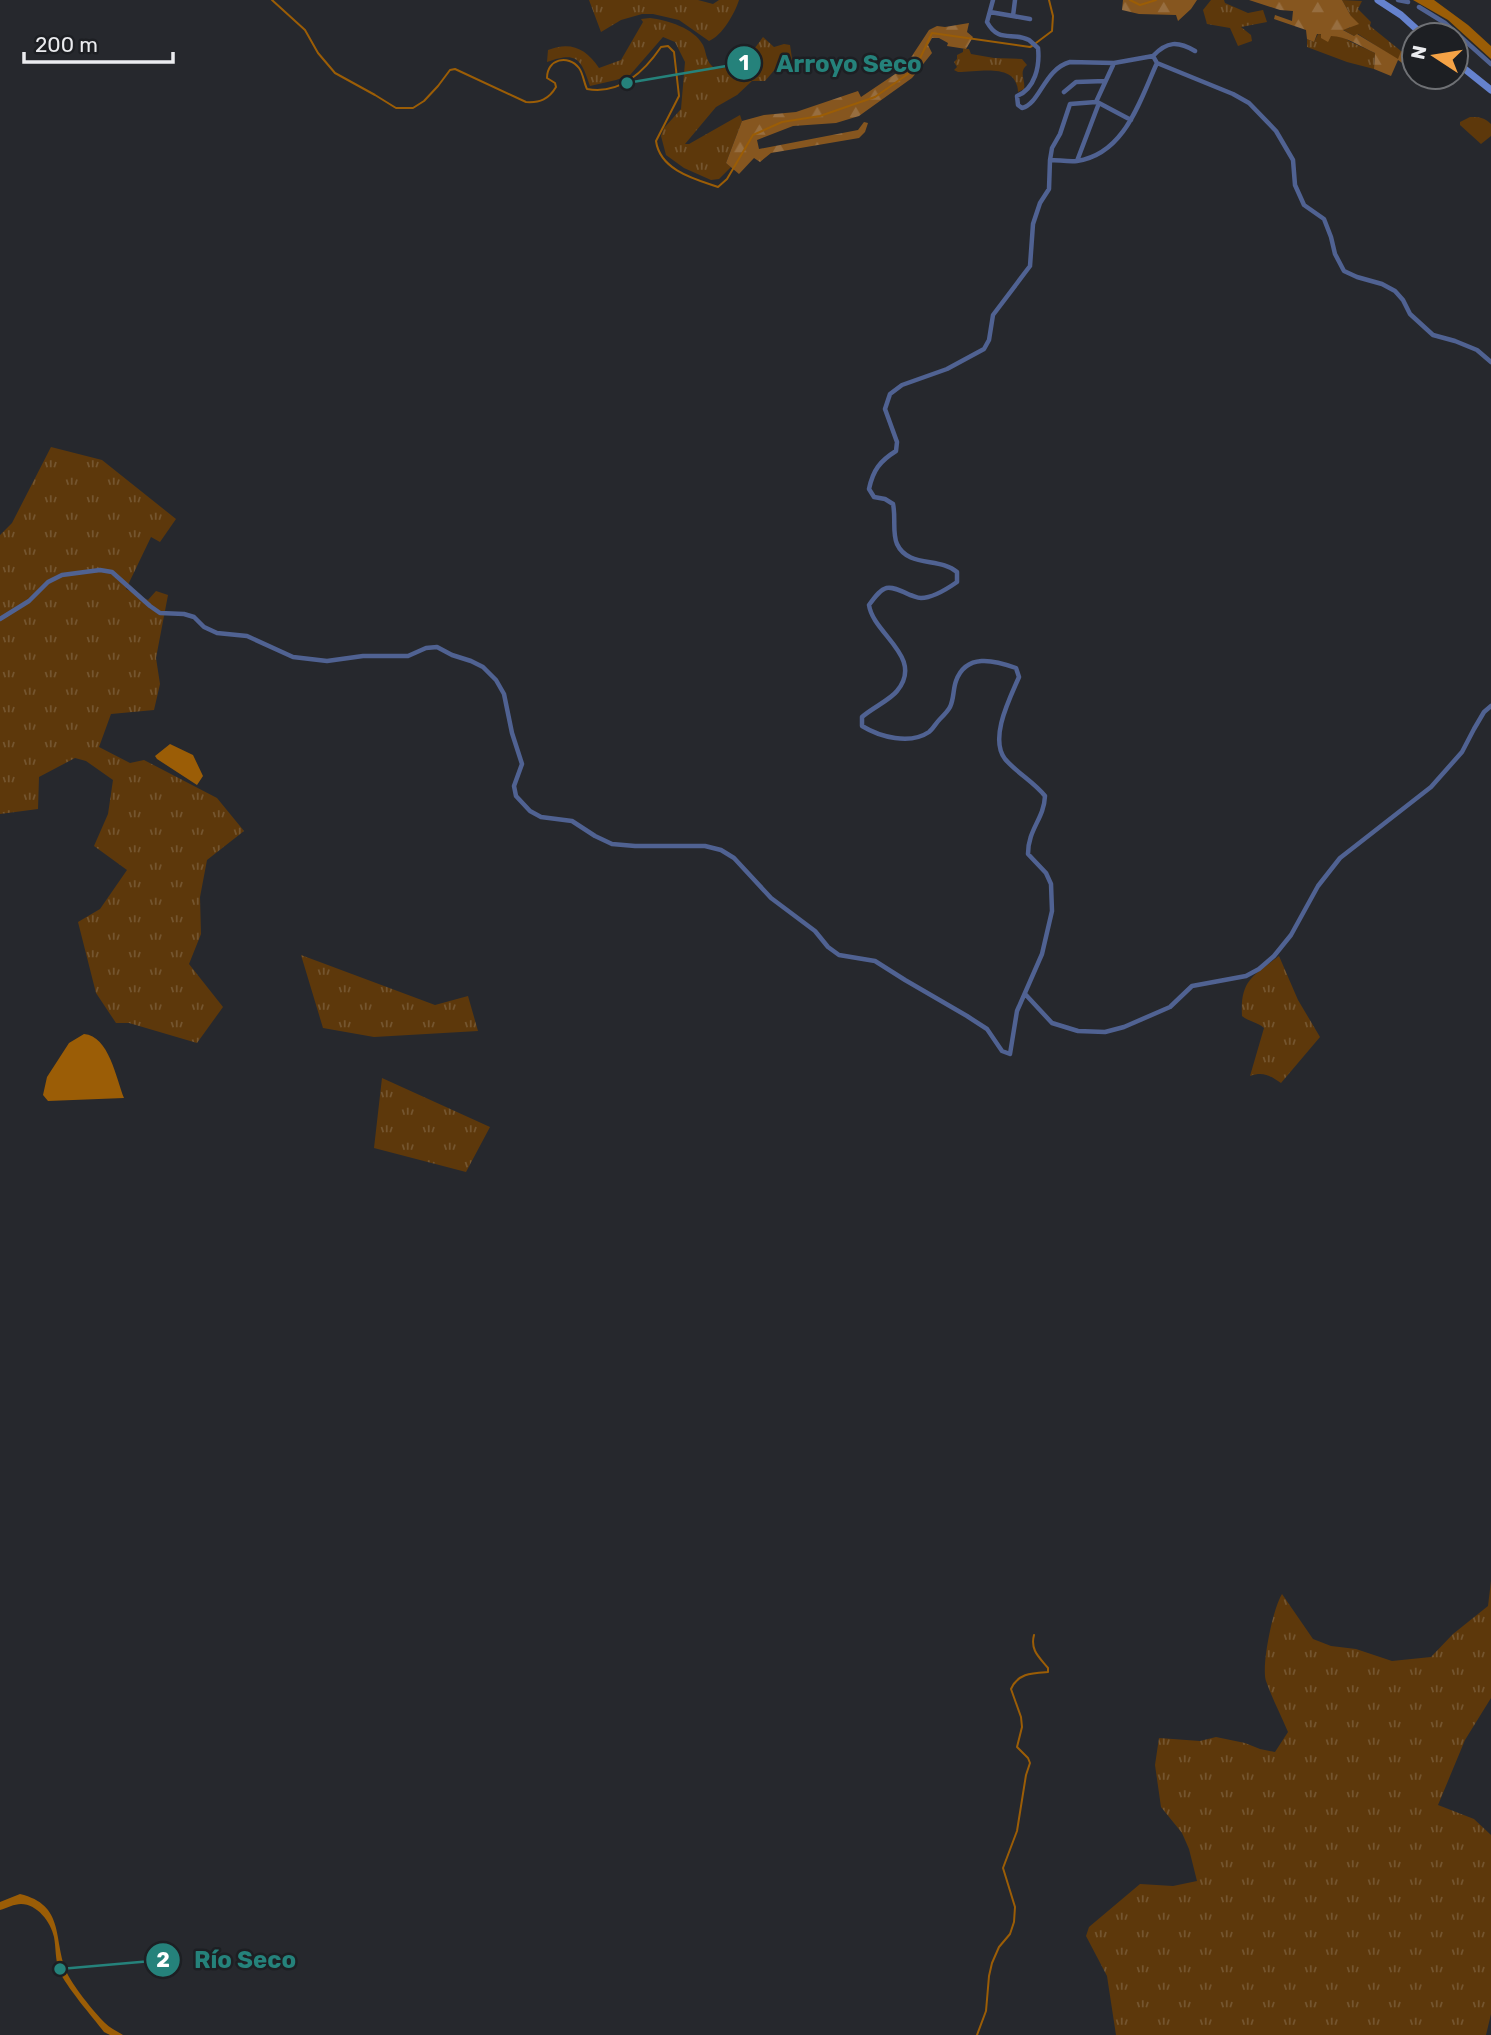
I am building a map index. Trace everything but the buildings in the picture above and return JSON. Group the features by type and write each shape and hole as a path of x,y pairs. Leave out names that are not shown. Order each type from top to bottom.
{"street":[{"path":"993,0 987,22 991,30 996,34 1029,40 1038,48 1039,58 1030,87 1026,93 1017,96 1018,105 1022,108 1029,105 1050,75 1070,62 1114,63 1153,55 1161,47 1171,44 1180,44 1195,51"},
{"path":"1013,16 1015,0"},
{"path":"1378,0 1408,21"},
{"path":"1398,0 1408,2"},
{"path":"1419,7 1445,23 1491,64"},
{"path":"990,12 1030,19"},
{"path":"1153,55 1157,63 1249,103 1276,131 1293,160 1295,185 1304,205 1324,219 1335,254 1344,271 1395,291 1410,314 1433,335 1477,350 1491,362"},
{"path":"1077,160 1114,63"},
{"path":"1050,160 1077,160 1096,154 1110,145 1127,128 1157,63"},
{"path":"1470,73 1491,90"},
{"path":"1064,92 1076,82 1105,82"},
{"path":"0,619 29,601 48,583 62,575 100,570 112,572 160,613 194,617 204,627 217,633 247,636 293,657 327,661 363,656 408,656 426,648 437,647 452,655 471,660 496,680 504,694 522,764 514,786 516,796 530,811 541,817 572,821 612,844 705,846 721,850 734,858 771,898 815,931 838,955 875,961 986,1029 1002,1051 1010,1054 1017,1011 1042,954 1052,911 1051,884 1046,873 1028,854 1028,841 1044,808 1045,796 1005,758 999,746 1002,719 1019,677 1016,668 998,661 981,660 966,666 956,679 950,707 929,732 901,739 873,733 862,726 862,717 897,691 905,676 903,658 870,615 869,605 879,590 889,587 919,598 929,597 957,582 957,572 950,566 919,561 905,554 896,543 896,515 893,504 874,497 869,489 872,474 882,459 896,451 897,442 885,409 890,394 902,385 947,369 984,349 989,340 993,315 1030,266 1033,224 1049,189 1052,148 1060,134 1070,104 1097,103 1131,120"},
{"path":"1026,995 1052,1023 1078,1031 1105,1032 1124,1027 1170,1007 1192,986 1246,976 1259,969 1291,935 1318,886 1340,858 1432,786 1462,752 1474,729 1491,706"}],"green space":[{"path":"589,0 698,0 713,4 719,0 739,0 727,24 709,41 679,20 653,14 621,20 601,32"},
{"path":"1123,0 1197,0 1178,21 1176,15 1139,14 1122,10"},
{"path":"1211,0 1224,0 1225,3 1248,13 1263,10 1267,22 1241,27 1251,35 1252,41 1238,46 1230,28 1207,24 1203,10"},
{"path":"1249,0 1342,0 1359,24 1343,30 1354,36 1357,34 1398,59 1400,54 1400,61 1398,60 1391,76 1374,69 1375,53 1337,36 1331,36 1328,42 1321,38 1321,34 1317,34 1314,42 1307,39 1306,30 1274,19 1275,15 1292,21 1293,11 1280,10"},
{"path":"1342,0 1362,1 1358,9 1371,22 1370,26 1400,50 1398,60 1358,34 1354,36 1342,29 1350,28 1351,16"},
{"path":"650,18 672,23 693,34 703,45 709,63 716,68 743,60 763,37 774,47 790,45 793,65 777,67 765,81 752,81 737,95 716,107 685,144 740,115 742,121 726,163 731,167 719,179 711,180 684,168 666,155 661,136 664,128 681,109 685,62 675,42 663,37 630,75 590,86 584,69 576,60 565,57 547,62 548,50 563,46 583,51 599,68 621,60 643,22 641,19"},
{"path":"969,23 967,32 973,37 966,49 947,46 948,43 939,38 932,38 928,45 932,53 912,78 859,116 836,123 793,126 757,140 759,149 858,130 864,122 868,123 859,138 771,153 760,162 754,158 739,174 726,163 742,121 764,115 796,112 858,91 861,97 904,68 929,30 937,26"},
{"path":"1318,34 1341,36 1375,53 1374,69 1307,47 1307,39 1314,42"},
{"path":"963,49 969,49 971,54 994,58 1022,59 1027,65 1023,73 1024,89 1018,92 1016,83 1004,72 954,70 957,67 954,62 957,55 963,52"},
{"path":"1470,117 1481,118 1491,124 1491,136 1481,144 1460,125 1460,122"},
{"path":"51,447 102,460 176,519 160,542 151,537 126,589 148,600 156,591 168,595 156,658 160,684 154,710 111,714 99,747 130,763 144,760 217,798 244,831 207,860 200,897 201,934 189,964 223,1007 197,1043 129,1023 116,1023 96,993 78,922 100,909 127,870 94,846 108,814 113,780 86,761 75,758 39,777 38,809 0,814 0,535 12,523"},
{"path":"301,955 435,1005 468,996 478,1031 374,1037 323,1028"},
{"path":"1279,956 1298,1000 1320,1037 1281,1083 1263,1074 1250,1076 1264,1028 1242,1016 1246,986 1255,974"},
{"path":"382,1078 490,1127 466,1172 374,1148"},
{"path":"1491,1581 1491,1698 1465,1740 1438,1805 1474,1819 1491,1835 1491,2014 1486,2035 1116,2035 1107,1976 1086,1936 1089,1927 1140,1884 1173,1886 1197,1881 1182,1833 1161,1807 1155,1765 1159,1738 1200,1741 1216,1737 1275,1752 1288,1732 1266,1681 1265,1663 1272,1624 1282,1594 1313,1639 1392,1661 1431,1657 1453,1634 1488,1606"}],"shaded area":[{"path":"1413,0 1434,0 1463,21 1448,20"},
{"path":"1470,27 1491,46 1491,59 1470,40"},
{"path":"170,744 193,755 203,776 197,785 155,756"},
{"path":"84,1034 100,1042 106,1050 124,1098 48,1101 43,1095 47,1077 69,1043"},
{"path":"20,1894 34,1899 51,1914 69,1977 100,2018 123,2035 104,2032 67,1985 58,1966 52,1931 38,1910 21,1904 0,1910 0,1902"}],"waterway":[{"path":"272,0 305,30 318,53 335,73 396,108 413,108 424,101 450,70 455,69 526,102 536,102 550,95 556,87 555,83 547,78 550,66 564,60 579,68 587,89 610,88 630,80 647,65 661,47 668,46 674,52 679,96 656,141 659,151 664,159 680,172 718,187 727,179 753,135 782,122 820,116 875,97 915,69 932,33 1032,46"},
{"path":"1036,43 1052,31 1053,16 1049,0"},
{"path":"1130,0 1140,5 1156,0"},
{"path":"977,2035 986,2011 992,1963 999,1947 1010,1934 1014,1922 1015,1907 1003,1868 1017,1831 1030,1763 1017,1747 1022,1727 1021,1717 1011,1689 1022,1677 1048,1672 1034,1649 1034,1635"}],"place":[{"name":"Arroyo Seco","path":"627,83"},
{"name":"Río Seco","path":"60,1969"}]}
